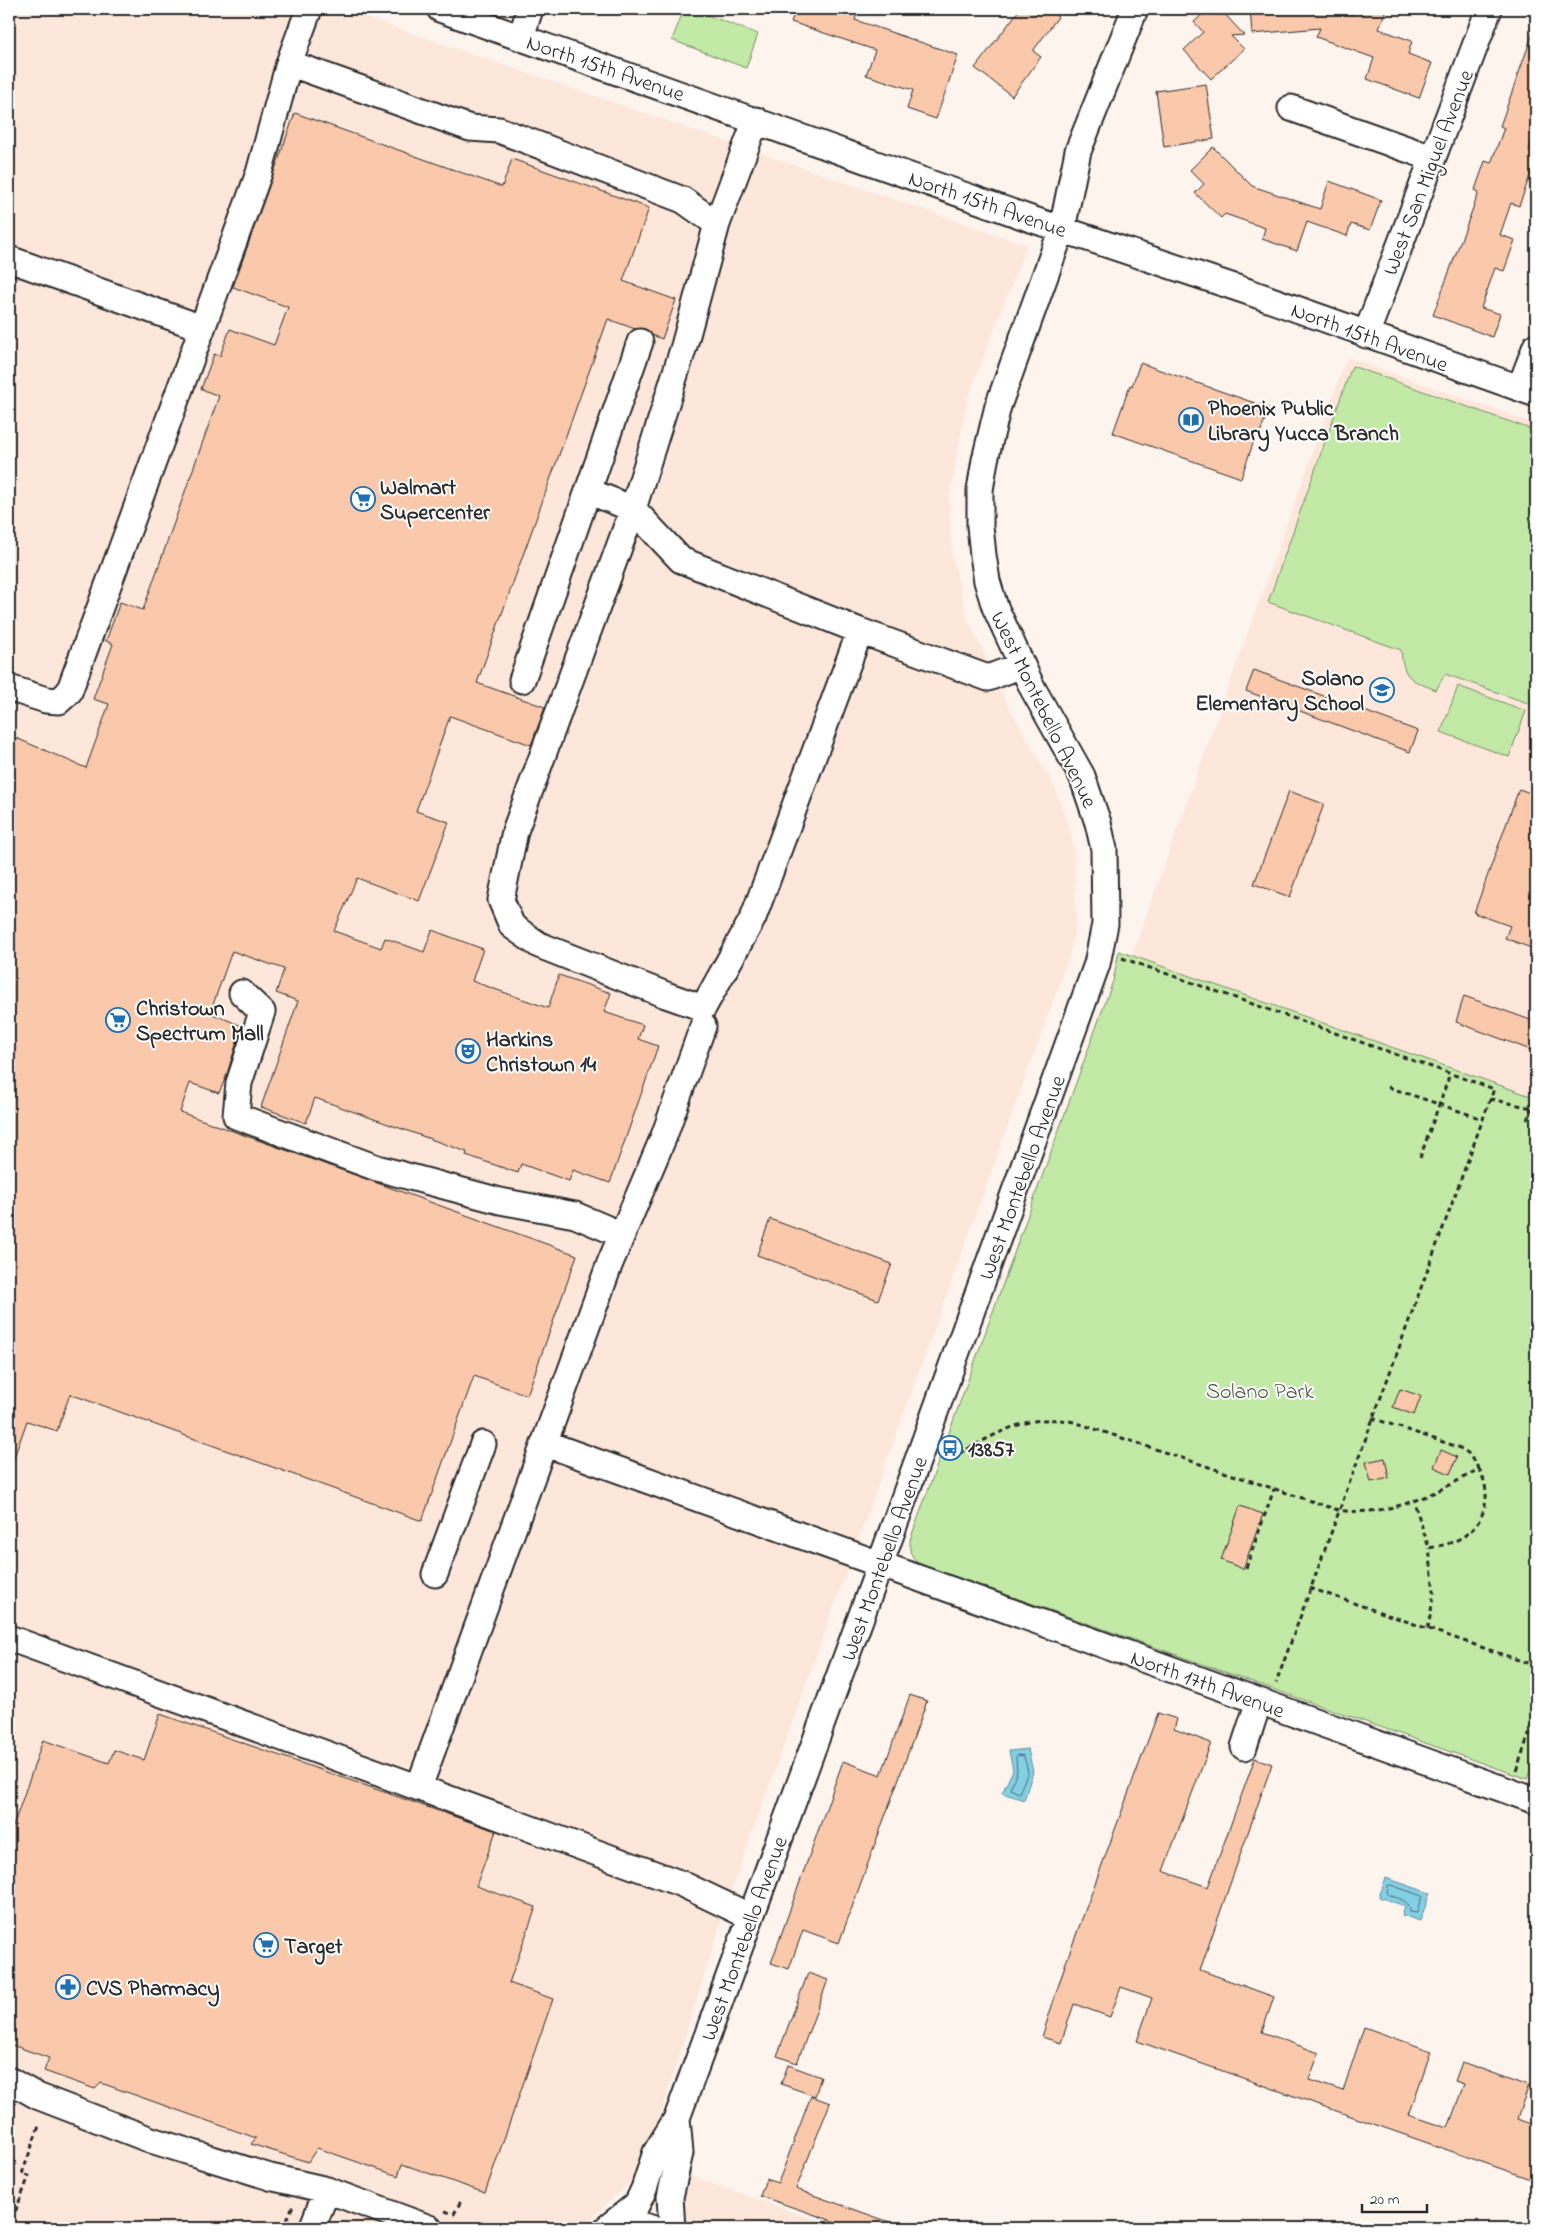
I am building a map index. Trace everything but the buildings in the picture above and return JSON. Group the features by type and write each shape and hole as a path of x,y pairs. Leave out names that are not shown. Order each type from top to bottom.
{"street":[{"path":"9,688 46,700 59,701 69,692 259,173 289,63 310,9"},
{"name":"North 15th Avenue","path":"440,9 1062,229 1246,291 1528,391"},
{"path":"521,37 530,9"},
{"name":"West Montebello Avenue","path":"607,2228 637,2204 656,2152 677,2118 1071,1041 1097,964 1106,924 1104,849 1098,822 1082,776 1022,665 995,607 987,580 980,526 980,490 984,460 998,406 1062,229 1078,151 1135,9"},
{"name":"West San Miguel Avenue","path":"1366,335 1488,9"},
{"path":"289,63 470,128 499,130 683,200 717,224"},
{"path":"1291,108 1432,158"},
{"path":"756,120 717,224 684,346 633,509 515,831 501,900 512,926 539,945 703,1008 753,918 860,631"},
{"path":"9,259 202,328"},
{"path":"522,680 640,342"},
{"path":"1528,391 1536,346"},
{"path":"588,492 633,509 681,560 860,631 988,678 1022,665"},
{"path":"242,994 262,1012 239,1083 236,1116 377,1168 500,1201 576,1215 622,1235"},
{"path":"419,1787 544,1443 622,1235 664,1136 703,1026"},
{"name":"North 17th Avenue","path":"544,1443 880,1564 1267,1694 1536,1801"},
{"path":"436,1574 483,1444"},
{"path":"9,1638 682,1884 751,1916"},
{"path":"1244,1747 1267,1694"},
{"path":"9,2080 37,2096 151,2140 270,2177 327,2190 429,2228"},
{"name":"West Montebello Avenue","path":"672,2228 670,2197 680,2153 677,2118"},
{"path":"312,2228 327,2190"},
{"path":"607,2228 624,2224 642,2225 651,2228"}],"path":[{"path":"1122,958 1494,1089 1310,1588 1267,1694"},
{"path":"1420,1158 1450,1074"},
{"path":"1388,1087 1483,1119"},
{"path":"1490,1099 1534,1107 1527,1120"},
{"path":"942,1461 964,1452 1005,1429 1028,1421 1045,1418 1060,1419 1074,1422 1338,1510 1357,1513 1414,1502 1439,1492 1479,1469"},
{"path":"1372,1418 1458,1447 1468,1453 1486,1484 1488,1494 1479,1520 1465,1536 1429,1548"},
{"path":"1246,1568 1274,1489"},
{"path":"1414,1502 1429,1548 1434,1592 1428,1628"},
{"path":"1310,1588 1536,1666"},
{"path":"1516,1772 1536,1715"},
{"path":"9,2228 29,2176 22,2174 39,2126"},
{"path":"284,2228 290,2213"}],"shaded area":[{"name":"Christown Spectrum Mall","path":"9,9 342,9 1027,245 967,400 949,501 952,554 967,617 1007,703 1055,788 1070,830 1074,852 1076,922 1069,957 729,1897 643,2170 588,2222 586,2228 9,2228"},
{"name":"Solano Elementary School","path":"1347,357 1536,424 1536,1098 1132,955"},
{"path":"683,2173 839,2228 686,2228 681,2210"}],"green space":[{"path":"684,9 691,9 758,34 746,68 672,40"},
{"path":"1352,366 1536,431 1536,706 1445,674 1436,690 1420,684 1406,673 1401,650 1268,602"},
{"path":"1458,686 1526,711 1509,757 1441,732"},
{"name":"Solano Park","path":"1119,951 1536,1098 1536,1755 1527,1779 917,1563 910,1552 910,1540 1113,981"}],"water":[{"path":"1028,1749 1033,1772 1024,1800 1002,1793 1013,1770 1009,1751"},
{"path":"1386,1878 1430,1893 1420,1921 1402,1915 1405,1906 1379,1897"}],"place":[{"name":"Phoenix Public Library Yucca Branch","path":"1191,420"},
{"name":"Walmart Supercenter","path":"363,499"},
{"name":"Solano Elementary School","path":"1382,690"},
{"name":"Christown Spectrum Mall","path":"118,1020"},
{"name":"Harkins Christown 14","path":"468,1051"},
{"name":"13857","path":"950,1448"},
{"name":"Target","path":"266,1945"},
{"name":"CVS Pharmacy","path":"68,1987"}]}
